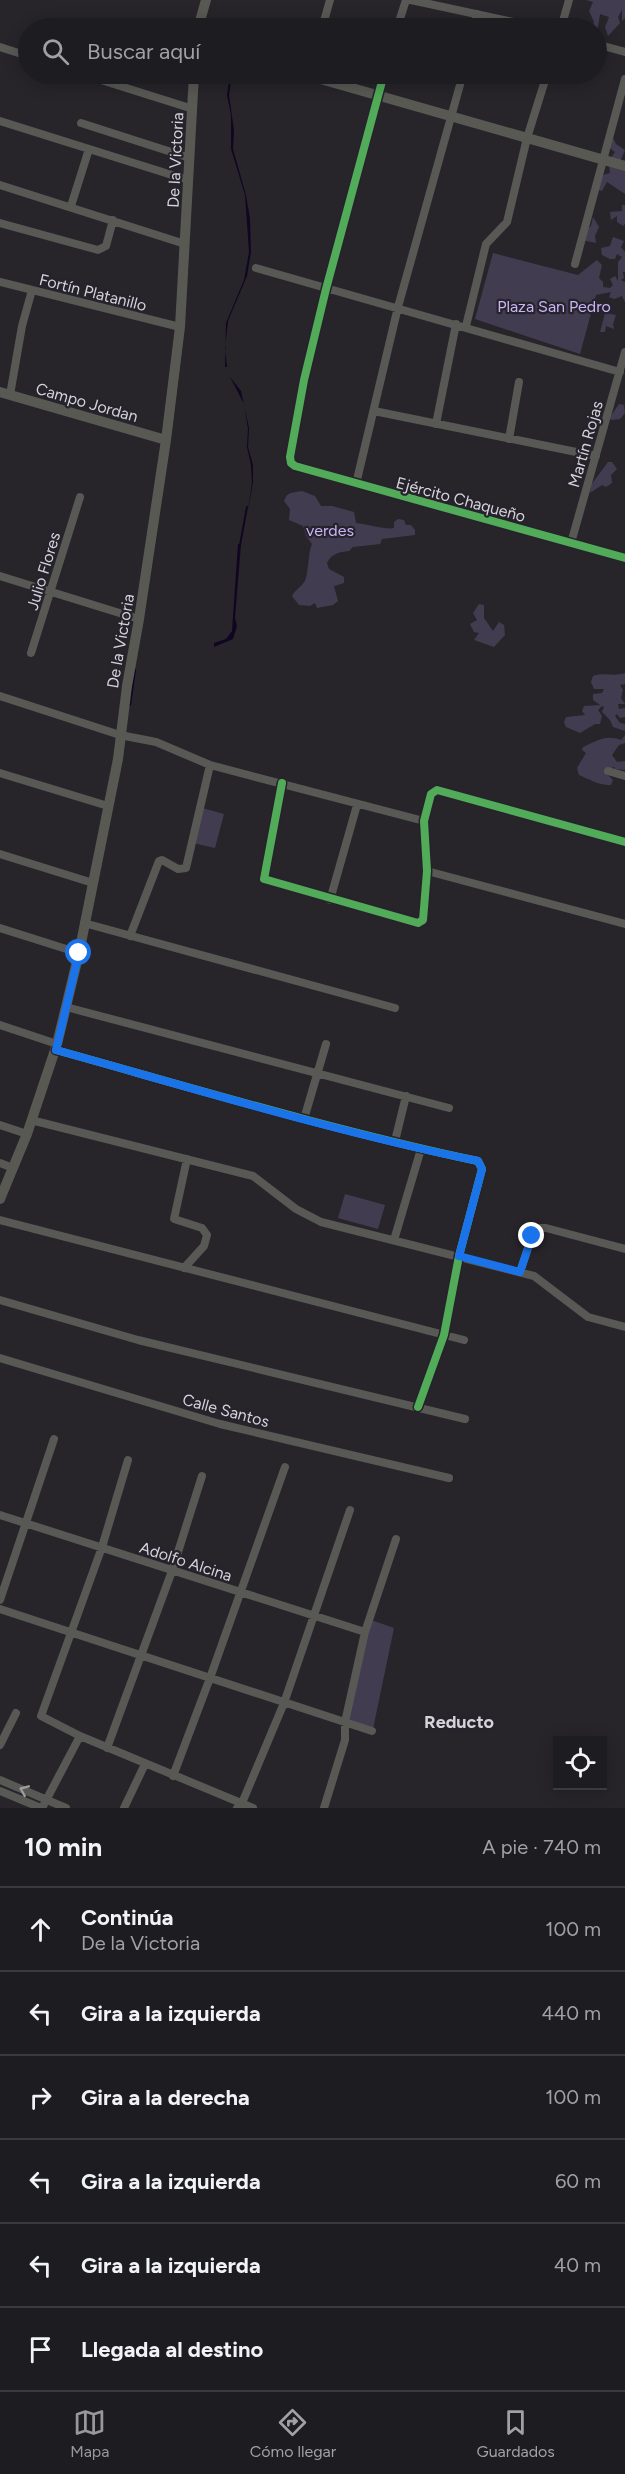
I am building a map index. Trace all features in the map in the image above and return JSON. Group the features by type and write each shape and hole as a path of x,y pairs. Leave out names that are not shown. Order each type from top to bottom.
{"main road":[{"path":"201,18 206,0"},
{"name":"De la Victoria","path":"0,1199 27,1134 56,1047 79,953 118,759 166,440 180,327 194,84"},
{"path":"339,84 625,166"},
{"name":"Campo Jordan","path":"5,394 166,440"}],"street":[{"path":"325,18 330,0"},
{"path":"400,18 406,0"},
{"path":"411,0 495,18"},
{"path":"564,18 569,0"},
{"path":"476,18 477,14"},
{"path":"0,47 18,53"},
{"path":"607,47 625,52"},
{"path":"575,264 625,79"},
{"path":"114,84 193,109"},
{"path":"326,289 381,84"},
{"path":"356,484 398,307 461,84"},
{"path":"466,326 486,244 507,222 527,138 544,84"},
{"path":"0,121 188,180"},
{"path":"81,123 190,158"},
{"path":"71,206 89,148"},
{"path":"0,185 185,244"},
{"path":"0,223 98,250 106,246 113,220"},
{"path":"256,268 466,326 621,377"},
{"name":"Fortín Platanillo","path":"0,282 180,327"},
{"name":"Ejército Chaqueño","path":"326,289 304,381 290,457 291,463 356,484 625,558"},
{"path":"5,394 32,290"},
{"path":"436,424 456,324"},
{"name":"Martín Rojas","path":"571,543 621,377 625,352"},
{"path":"509,439 519,382"},
{"path":"374,411 596,456"},
{"name":"Julio Flores","path":"31,653 80,497"},
{"path":"0,576 139,619"},
{"path":"0,696 120,735 156,742 210,765 424,821"},
{"path":"130,936 159,861 162,860 178,869 186,868 210,765"},
{"path":"608,771 625,776"},
{"path":"0,773 108,806"},
{"path":"282,783 264,879 330,900 420,923 423,920 427,872 424,821 431,794 440,790 625,842"},
{"path":"330,900 357,805"},
{"path":"0,854 93,883"},
{"path":"427,872 625,924"},
{"path":"84,923 395,1008"},
{"path":"0,928 79,953"},
{"path":"66,1007 449,1108"},
{"path":"0,1025 56,1047 304,1119 478,1161 482,1165 459,1256 444,1335 418,1407"},
{"path":"304,1119 326,1044"},
{"path":"395,1141 406,1096"},
{"path":"31,1120 253,1176 296,1209 321,1222 534,1276 588,1317 625,1327"},
{"path":"0,1125 27,1134"},
{"path":"394,1240 421,1149"},
{"path":"184,1268 204,1246 207,1235 202,1228 174,1219 186,1160"},
{"path":"0,1163 13,1168"},
{"path":"0,1220 464,1340"},
{"path":"520,1272 532,1236 540,1228 625,1250"},
{"path":"0,1300 138,1340 465,1419"},
{"name":"Calle Santos","path":"0,1358 220,1424 449,1478"},
{"path":"0,1600 54,1439"},
{"path":"128,1460 102,1547 41,1716 107,1748 239,1805 253,1808"},
{"path":"172,1776 210,1678 285,1467"},
{"path":"107,1748 172,1571 202,1476"},
{"path":"239,1805 284,1703 350,1509"},
{"name":"Adolfo Alcina","path":"0,1515 365,1632"},
{"path":"324,1808 345,1740 345,1722 365,1632 396,1539"},
{"path":"0,1609 72,1630 372,1731"},
{"path":"0,1745 16,1713"},
{"path":"0,1791 42,1808 80,1736"},
{"path":"124,1808 145,1764"},
{"path":"0,1780 66,1808"}],"green space":[{"path":"586,0 625,0 625,18 622,21 622,10 618,17 620,23 608,36 609,17 600,14 599,18 592,18 589,11 593,2"},
{"path":"613,138 616,144 625,150 619,164 610,159 615,152 607,146"},
{"path":"609,165 625,168 625,194 607,182 602,191 592,188 596,177 610,173"},
{"path":"622,205 625,205 625,224 623,226 617,222 617,216 611,220 610,212 622,211"},
{"path":"593,217 599,227 595,236 596,243 582,240 583,232 591,226"},
{"name":"Plaza San Pedro","path":"613,237 624,241 621,247 625,252 625,272 621,280 625,282 625,302 622,296 614,299 609,297 611,292 596,295 580,354 475,319 493,253 578,275 597,260 602,265 599,278 603,282 603,287 610,288 613,285 610,279 615,276 618,281 618,262 622,257 617,254 615,259 610,259 602,255 601,248 610,246"},
{"path":"605,313 616,315 614,329 606,326 605,332 600,332"},
{"path":"619,404 624,405 625,413 620,419 611,420 610,417"},
{"path":"608,462 612,462 617,469 611,475 612,483 606,487 602,485 590,493 591,485"},
{"name":"verdes","path":"302,491 315,496 321,506 332,506 354,512 356,523 394,528 394,522 398,519 404,520 406,525 411,525 415,530 415,535 382,539 380,544 353,547 349,551 333,556 327,563 329,569 344,577 344,583 334,586 338,601 333,605 317,608 315,603 310,606 299,605 292,596 305,581 312,544 303,526 289,520 290,509 284,501 289,494"},
{"path":"479,604 484,605 484,618 493,631 499,622 504,625 505,635 494,647 474,640 479,633 474,632 470,624 477,620 473,613"},
{"path":"625,673 625,684 620,685 623,690 621,698 625,704 618,704 619,709 625,708 625,717 620,718 617,714 615,716 620,723 625,724 625,731 613,727 602,712 604,707 602,706 598,710 602,716 600,724 595,724 580,733 566,727 564,722 566,717 585,715 582,711 584,706 600,705 593,700 593,694 602,693 604,689 594,689 591,682 593,676"},
{"path":"625,735 625,743 619,745 612,755 617,762 625,761 625,770 615,769 615,767 607,769 607,774 613,780 611,785 579,775 577,768 586,753 582,750 583,747 606,738 621,740"},
{"path":"202,808 224,814 215,848 193,843"},
{"path":"345,1194 385,1205 378,1229 338,1218"},
{"path":"371,1620 394,1628 373,1729 347,1721"}],"shaded area":[{"path":"229,84 231,84 229,95 234,130 233,149 246,195 250,219 251,252 247,276 228,321 226,343 226,323 244,280 249,252 245,195 231,149 231,115 227,95"},
{"path":"230,377 241,391 244,403"},
{"path":"245,407 249,428 248,447 253,465 253,482 248,510 252,482 247,447 248,429"},
{"path":"238,544 241,544 235,618 237,626 233,639 214,647 214,643 226,639 232,631"}],"waterway":[{"path":"240,545 247,507"},
{"path":"130,705 135,670"}],"cycle path":[{"path":"381,84 304,380 290,457 291,463 625,558"},
{"path":"282,783 264,879 418,923 423,920 427,871 424,821 431,794 437,790 625,842"},
{"path":"56,1050 319,1123 478,1161 482,1169 459,1256 444,1335 418,1407"}],"district":[{"name":"Reducto","path":"459,1722"}],"route":[{"path":"79,953 56,1050 304,1119 478,1161 482,1169 459,1256 520,1272 532,1236"}]}
